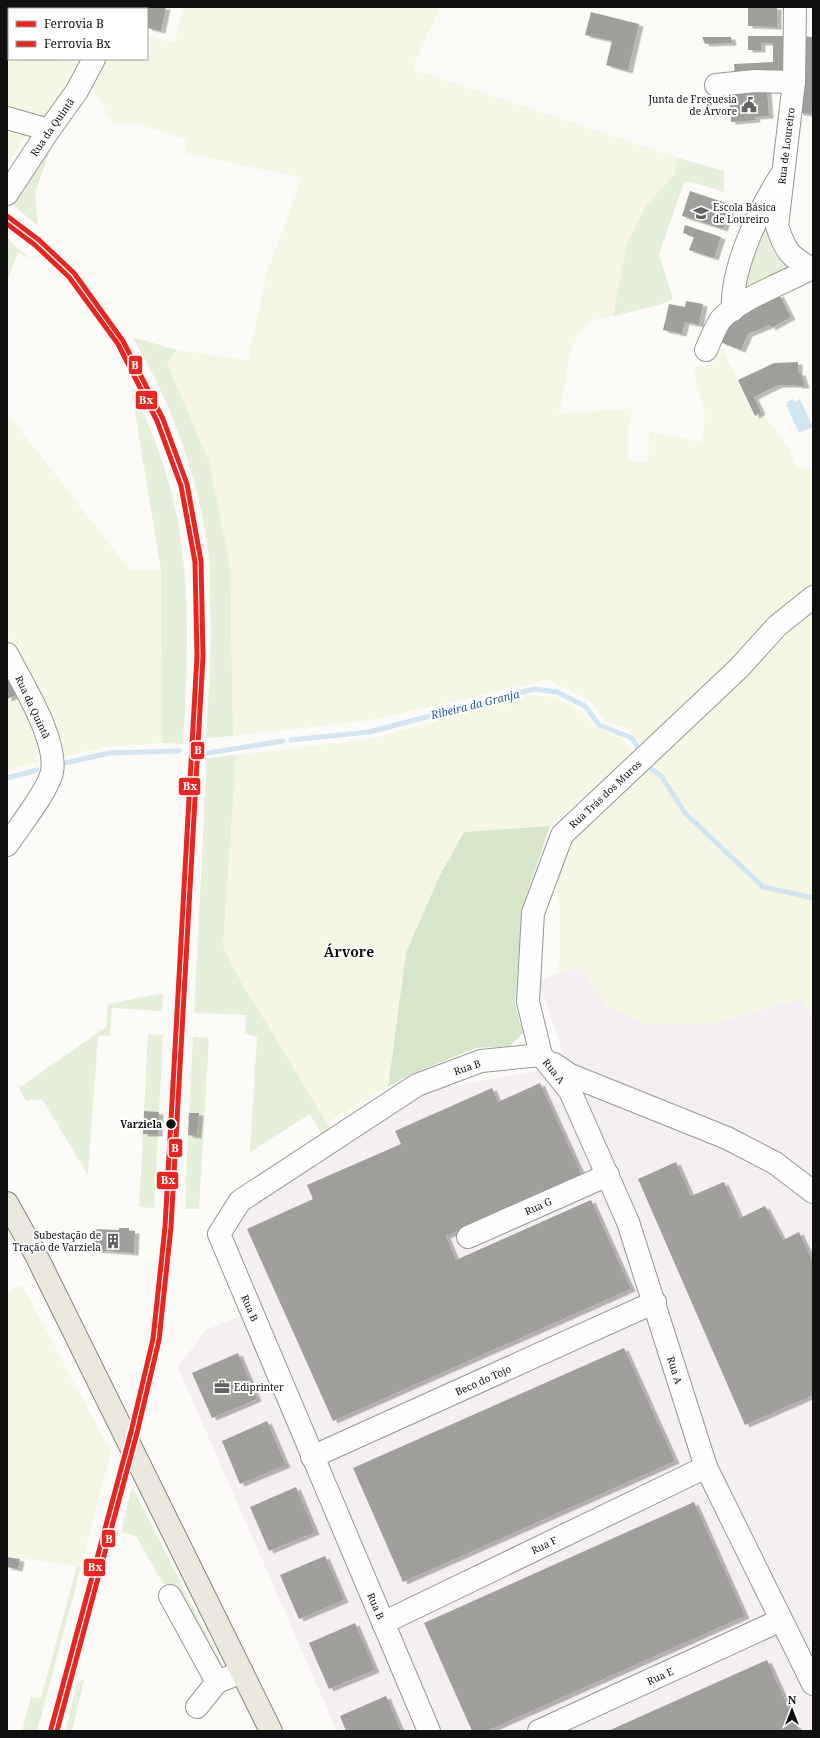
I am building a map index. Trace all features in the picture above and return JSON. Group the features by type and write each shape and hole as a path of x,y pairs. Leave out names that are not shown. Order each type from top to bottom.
{"main road":[{"path":"7,1203 36,1255 271,1731"}],"street":[{"name":"Rua de Loureiro","path":"796,7 794,82 777,226 783,246 794,257 812,269"},
{"name":"Rua da Quintã","path":"7,194 49,130 78,91 94,60"},
{"path":"716,85 755,81 794,82"},
{"path":"7,118 49,130"},
{"path":"733,310 732,299 736,279 753,226 766,199 783,173"},
{"path":"706,350 720,322 733,310 750,299 812,269"},
{"name":"Rua Trás dos Muros","path":"541,1055 528,1002 533,914 562,835 738,668 777,626 813,597"},
{"name":"Rua da Quintã","path":"7,654 36,711 51,748 52,772 46,787 7,845"},
{"path":"541,1055 570,1074 727,1138 776,1163 813,1192"},
{"name":"Rua A","path":"541,1055 570,1091 608,1175 628,1222 706,1467 813,1684"},
{"name":"Rua B","path":"429,1731 219,1234 240,1201 417,1085 481,1061 541,1055"},
{"name":"Rua G","path":"468,1237 608,1175"},
{"name":"Beco do Tojo","path":"312,1457 654,1302"},
{"name":"Rua F","path":"383,1624 706,1467"},
{"path":"170,1596 217,1682"},
{"name":"Rua E","path":"539,1731 782,1620"},
{"path":"197,1707 217,1682 242,1672"}],"shaded area":[{"path":"579,967 607,1006 712,1023 802,999 813,1020 813,1731 337,1731 178,1367 206,1330 257,1309 230,1232 240,1211 428,1090 546,1070 567,1064 538,980"}],"green space":[{"path":"7,7 113,7 8,8 8,60 86,60 43,122 7,110"},
{"path":"184,7 440,7 412,69 678,158 673,176 645,207 627,244 613,316 588,321 572,346 559,414 633,408 628,430 628,461 648,462 649,432 702,442 705,412 696,386 695,367 713,364 714,354 721,347 755,416 761,412 789,448 796,467 813,470 813,588 738,663 644,746 626,728 606,721 590,701 548,680 371,720 233,736 230,566 209,461 167,363 177,350 248,360 267,272 302,178 186,153 185,139 139,124 113,123 90,84 101,60 148,60 148,37 175,42"},
{"path":"7,125 28,132 7,165"},
{"path":"55,137 35,193 38,226 11,203"},
{"path":"678,158 724,171 724,192 692,182 687,182 683,185 659,254 673,299 659,305 613,316 627,244 645,207 673,176"},
{"path":"766,222 774,253 788,269 749,292 743,289 745,274"},
{"path":"7,238 30,259 18,252 7,281"},
{"path":"132,337 177,350 167,363 209,461 230,566 233,736 206,738 211,634 210,569 205,530 191,472 172,416 147,363"},
{"path":"132,393 147,421 167,476 176,514 182,551 186,589 187,627 187,666 183,744 162,743 161,570"},
{"path":"7,413 130,570 161,570 162,743 105,747 62,757 52,720 7,635"},
{"path":"813,603 813,1020 801,999 712,1023 649,1025 607,1006 579,968 559,973 560,912 556,883 568,839 712,710 711,700"},
{"path":"7,677 37,735 38,762 7,770"},
{"path":"530,695 554,697 581,711 594,726 624,740 634,755 550,826 464,832 439,877 406,953 388,1087 326,1123 239,978 223,947 236,755 370,739"},
{"path":"236,755 223,947 239,978 332,1132 324,1138 310,1114 250,1152 257,1037 245,1033 246,1015 194,1013 207,758"},
{"path":"550,826 522,908 515,1004 523,1033 510,1046 476,1048 409,1075 388,1087 406,953 439,877 464,832"},
{"path":"163,993 162,1011 112,1008 110,1036 98,1036 88,1175 42,1099 26,1101 19,1088 106,1027 108,1004"},
{"path":"148,1034 163,1035 159,1112 144,1111"},
{"path":"193,1037 209,1038 199,1209 185,1209 188,1135 197,1135 199,1114 189,1113"},
{"path":"143,1134 158,1134 154,1208 139,1207"},
{"path":"22,1285 111,1452 81,1567 7,1556 7,1292"},
{"path":"132,1486 225,1670 214,1667 172,1590 162,1582 136,1536 121,1532"},
{"path":"77,1566 81,1567 37,1731 22,1731 31,1697 41,1698"},
{"path":"84,1679 72,1731 65,1731 77,1683"}],"water":[{"path":"793,399 794,402 800,399 813,427 799,433 786,405 788,404 787,402"}],"building":[{"path":"166,7 161,31 148,28 148,8 129,8"},
{"path":"748,7 777,7 777,27 748,26"},
{"path":"591,12 639,24 628,71 606,65 612,41 585,35"},
{"path":"748,36 787,36 787,76 735,79 734,64 773,62 773,43 761,43 761,50 748,50"},
{"path":"800,36 813,37 813,111 811,111 811,114 799,113"},
{"path":"702,37 731,37 732,43 705,44"},
{"name":"Junta de Freguesia de Árvore","path":"767,89 769,116 755,117 756,120 731,122 729,93 740,91 740,94 751,93 750,91"},
{"path":"690,191 732,205 723,229 682,216"},
{"path":"685,225 721,237 714,258 689,250 694,237 683,233"},
{"path":"779,294 791,317 771,328 770,325 748,334 741,350 720,342 731,319"},
{"path":"686,301 703,304 699,325 685,322 682,334 663,330 669,304 685,307"},
{"path":"798,362 798,373 801,373 805,386 778,385 754,397 761,412 755,416 738,380 774,363"},
{"path":"7,677 16,695 7,699"},
{"path":"540,1083 582,1175 446,1236 456,1260 591,1200 631,1289 333,1421 247,1229 313,1199 307,1185 401,1144 395,1131 492,1088 498,1102"},
{"path":"144,1111 159,1112 158,1134 143,1134"},
{"path":"189,1113 199,1113 197,1136 188,1135"},
{"path":"676,1162 691,1196 724,1182 740,1218 765,1206 783,1240 799,1232 813,1262 813,1395 745,1425 638,1179"},
{"name":"Subestação de Tração de Varziela","path":"119,1228 129,1228 129,1231 135,1231 134,1253 91,1250 92,1229 119,1230"},
{"path":"624,1348 675,1461 403,1582 353,1468"},
{"path":"238,1353 257,1399 212,1418 192,1373"},
{"path":"267,1421 286,1465 240,1484 222,1441"},
{"path":"296,1487 315,1532 269,1551 250,1507"},
{"path":"694,1502 745,1616 487,1731 472,1731 424,1623"},
{"path":"325,1556 344,1600 299,1619 280,1575"},
{"path":"7,1557 20,1559 18,1569 7,1567"},
{"path":"355,1623 375,1670 329,1689 309,1643"},
{"path":"767,1660 799,1731 608,1731"},
{"path":"386,1696 401,1731 346,1731 340,1716"}],"waterway":[{"name":"Ribeira da Granja","path":"291,740 369,732 534,689 557,692 585,706 599,725 632,738 639,749"},
{"name":"Ribeira da Granja","path":"208,753 283,741"},
{"name":"Ribeira da Granja","path":"61,764 109,753 179,751"},
{"name":"Ribeira da Granja","path":"648,766 662,777 685,813 763,887 813,898"},
{"name":"Ribeira da Granja","path":"7,778 37,770"}],"rail line":[{"name":"B","path":"7,216 39,240 74,273 123,341 163,419 187,484 201,561 203,656 171,1227 159,1340 137,1433 57,1731"},
{"name":"Bx","path":"7,224 35,245 69,277 118,344 157,421 181,486 195,562 197,656 165,1227 153,1339 131,1432 51,1729"}],"place":[{"name":"Junta de Freguesia de Árvore","path":"749,105"},
{"name":"Escola Básica de Loureiro","path":"701,213"},
{"name":"Varziela","path":"171,1124"},
{"name":"Subestação de Tração de Varziela","path":"113,1241"},
{"name":"Ediprinter","path":"222,1387"}],"district":[{"name":"Árvore","path":"349,951"}]}
